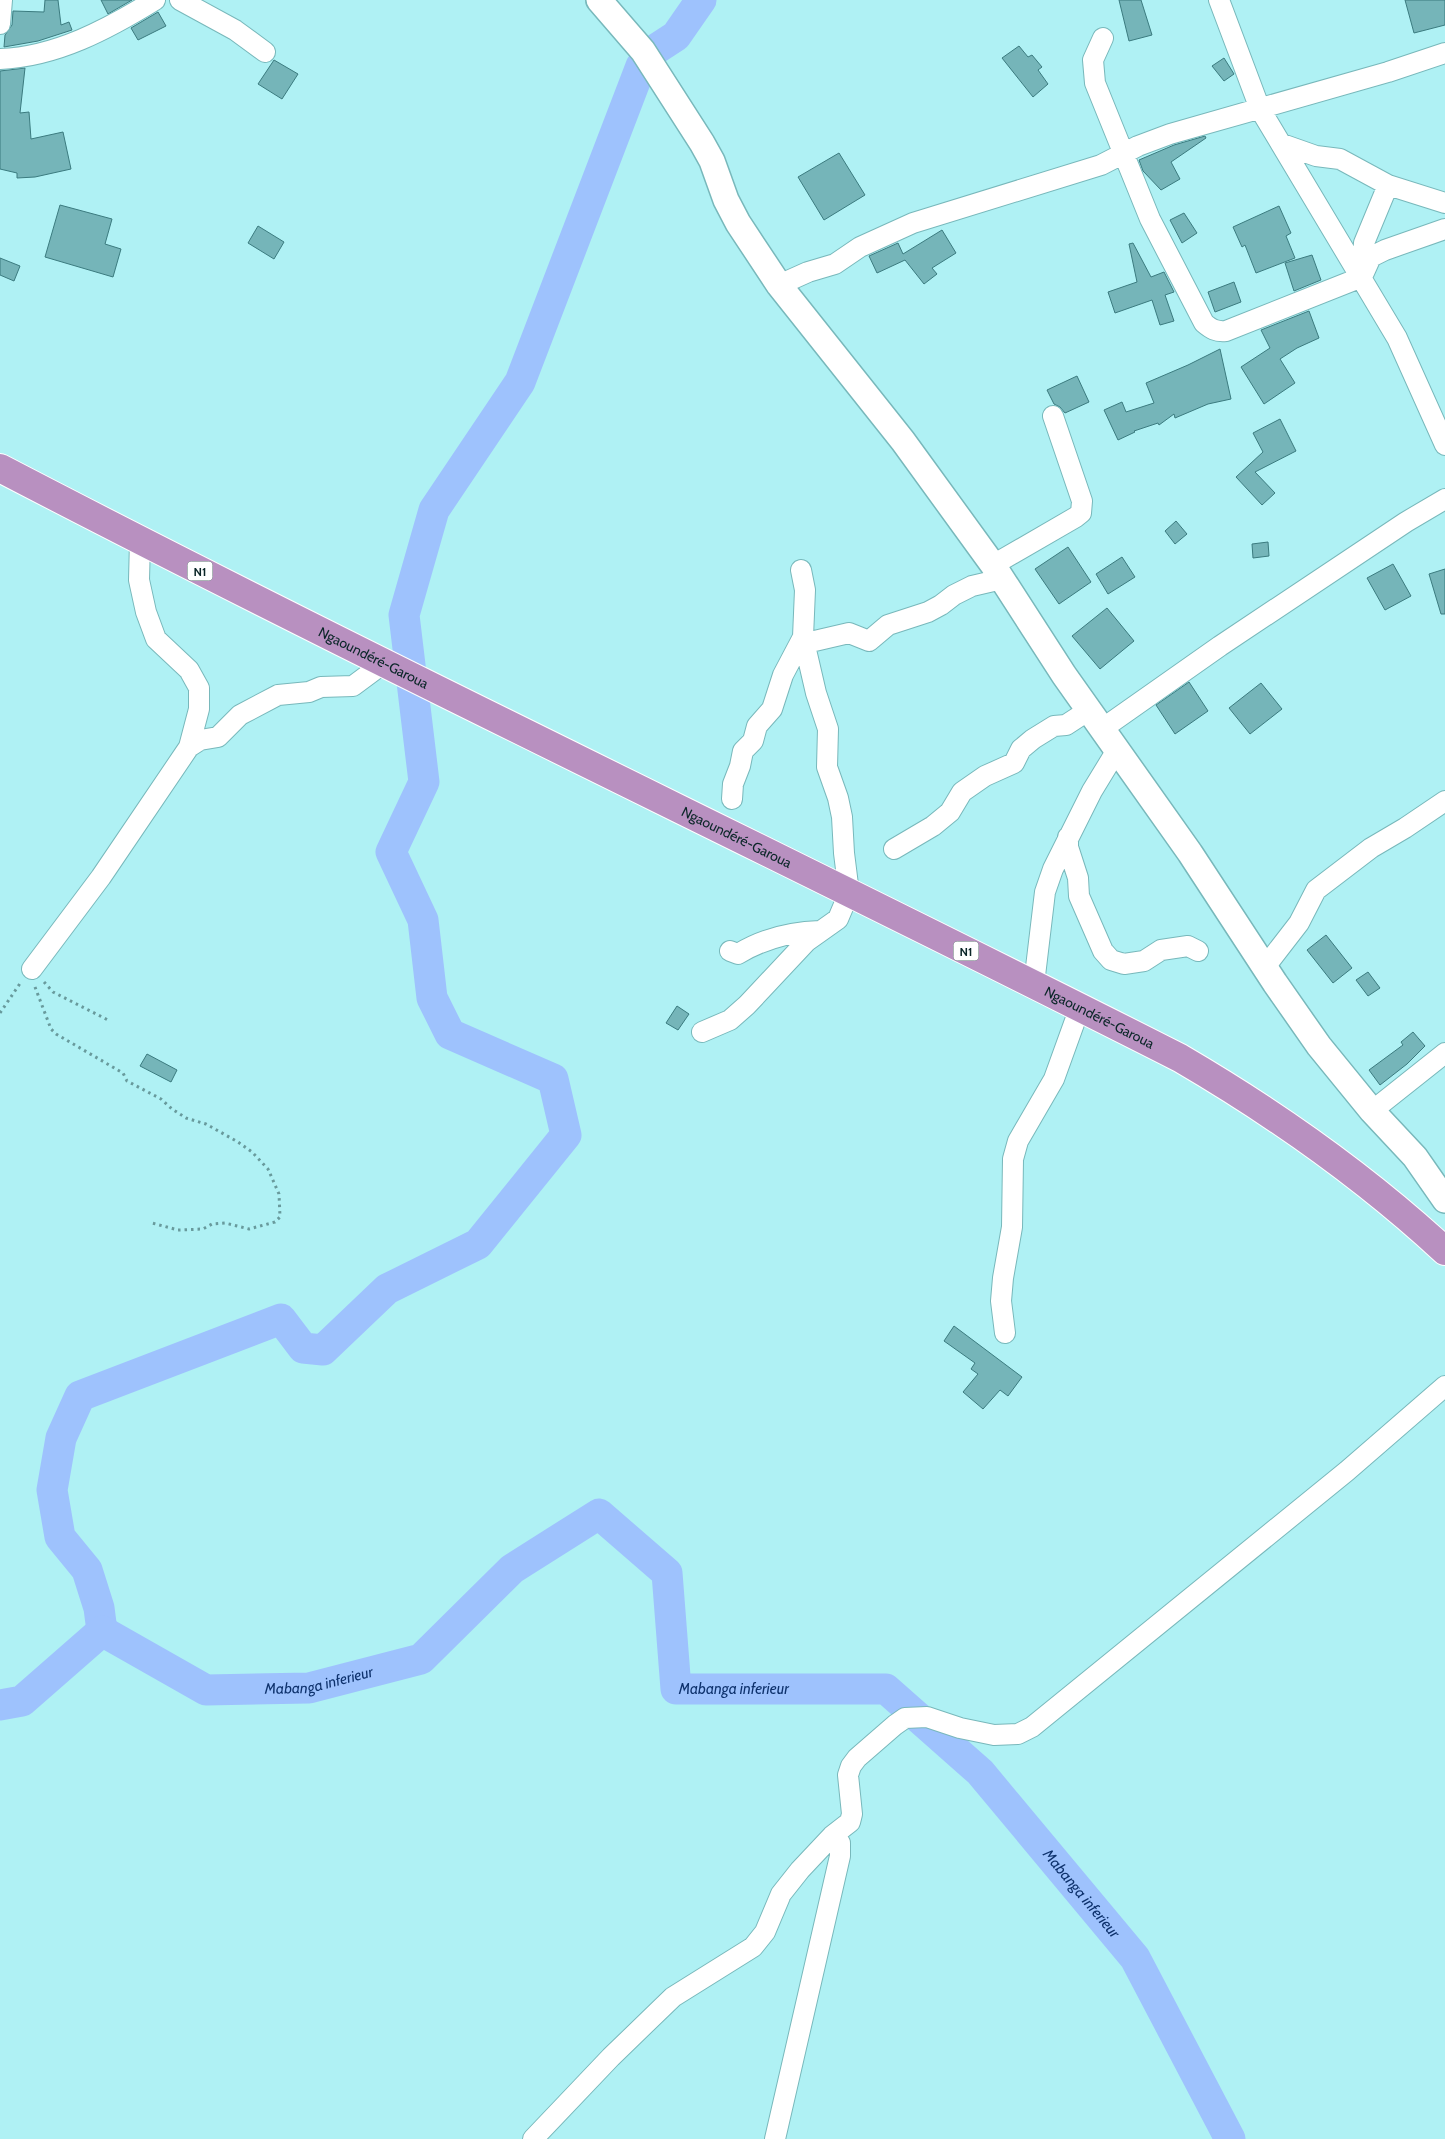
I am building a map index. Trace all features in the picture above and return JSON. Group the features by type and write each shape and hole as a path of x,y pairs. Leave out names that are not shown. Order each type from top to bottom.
{"highway":[{"name":"Ngaoundéré-Garoua","path":"0,468 140,541 456,700 1034,984 1180,1058 1255,1104 1316,1146 1387,1201 1445,1251"}],"street":[{"path":"0,24 2,0"},
{"path":"0,59 41,54 76,41 123,20 155,0"},
{"path":"180,0 235,30 265,52"},
{"path":"599,0 648,58 702,142 712,162 726,200 738,223 779,285 903,441 998,572 1064,675 1190,853 1320,1046 1372,1111 1415,1157 1445,1200"},
{"path":"1219,0 1260,109 1362,276 1397,338 1445,445"},
{"path":"1103,38 1093,60 1095,83 1150,219 1204,322 1210,328 1226,331 1362,276 1371,257 1385,250 1445,229"},
{"path":"779,285 808,272 835,264 860,247 913,223 1101,165 1123,153 1170,134 1388,72 1445,52"},
{"path":"1282,144 1316,156 1340,159 1388,185 1445,203"},
{"path":"1362,276 1364,243 1388,185"},
{"path":"804,640 849,633 869,641 888,625 928,612 942,605 954,595 998,572 1080,513 1082,501 1052,416"},
{"path":"894,849 933,826 950,812 962,792 985,776 1014,762 1021,749 1033,739 1054,726 1095,720 1228,641 1390,532 1445,499"},
{"path":"31,970 101,877 189,747 200,709 198,688 189,670 156,639 146,612 139,580 140,541"},
{"path":"702,1032 730,1020 807,941 838,919 849,893 842,817 838,798 827,766 828,730 824,710 816,693 804,640 805,590 801,570"},
{"path":"732,799 733,784 740,766 743,750 753,741 757,726 772,709 783,675 804,640"},
{"path":"189,747 200,740 218,737 240,714 278,695 309,692 321,687 353,686 393,667"},
{"path":"1034,984 1045,892 1053,869 1092,791 1117,750"},
{"path":"1265,967 1299,923 1316,890 1371,848 1445,801"},
{"path":"1068,837 1068,847 1078,878 1079,896 1103,951 1111,960 1124,964 1144,960 1161,950 1188,946 1198,950"},
{"path":"730,951 738,954 753,945 775,937 804,932 820,932"},
{"path":"1005,1332 1001,1301 1012,1227 1013,1159 1018,1141 1054,1079 1080,1007"},
{"path":"1372,1111 1445,1053"},
{"path":"533,2139 611,2057 674,1997 752,1947 765,1932 781,1894 800,1870 832,1836 850,1822 852,1814 848,1775 851,1766 857,1758 895,1724 906,1718 927,1717 960,1728 994,1735 1018,1734 1032,1727 1347,1472 1445,1386"},
{"path":"775,2139 840,1856 840,1843 832,1836"}],"path":[{"path":"0,1013 14,990 31,970"},
{"path":"31,970 53,992 108,1020"},
{"path":"31,970 51,1030 123,1073 127,1081 160,1099 186,1118 206,1124 238,1142 268,1169 279,1194 280,1217 275,1222 249,1229 225,1223 212,1224 203,1229 178,1230 152,1223"}],"building":[{"path":"45,0 58,0 61,25 69,22 72,30 38,41 4,47 5,35 12,25 13,11 44,12"},
{"path":"101,0 132,0 108,14"},
{"path":"1119,0 1141,0 1152,35 1129,41"},
{"path":"1405,0 1445,0 1445,25 1414,33"},
{"path":"158,12 166,26 138,40 131,28"},
{"path":"1019,46 1028,57 1032,55 1042,67 1038,70 1048,84 1033,97 1002,58"},
{"path":"1224,58 1234,74 1224,81 1212,66"},
{"path":"274,60 298,74 282,99 258,84"},
{"path":"25,68 20,113 29,112 31,139 63,132 71,169 35,177 17,178 17,173 0,169 0,71"},
{"path":"1205,136 1206,138 1171,162 1180,179 1161,190 1143,171 1139,160 1174,145"},
{"path":"839,153 865,195 824,220 798,177"},
{"path":"60,205 112,219 105,244 121,249 113,277 45,257"},
{"path":"1279,206 1291,233 1286,236 1295,258 1256,273 1245,245 1242,247 1233,227"},
{"path":"1184,213 1197,233 1182,243 1170,220"},
{"path":"258,226 284,242 274,259 248,243"},
{"path":"942,230 956,253 932,268 937,274 924,284 905,260 877,273 869,256 898,243 903,254"},
{"path":"1133,243 1151,277 1164,272 1174,292 1165,295 1174,321 1160,325 1152,300 1115,313 1108,292 1137,282 1129,244"},
{"path":"1312,255 1321,280 1294,291 1285,263"},
{"path":"0,258 20,266 14,281 0,275"},
{"path":"1234,282 1241,302 1215,312 1208,292"},
{"path":"1309,311 1319,338 1297,348 1280,359 1295,383 1264,404 1241,367 1270,348 1261,330"},
{"path":"1220,349 1231,399 1208,404 1175,418 1174,414 1159,425 1158,423 1134,431 1118,440 1104,410 1122,402 1126,412 1154,403 1146,383"},
{"path":"1077,376 1089,402 1065,413 1054,404 1047,390"},
{"path":"1280,419 1296,451 1255,472 1275,493 1262,505 1236,477 1263,452 1253,433"},
{"path":"1176,521 1187,534 1175,544 1165,531"},
{"path":"1268,542 1269,556 1253,558 1252,544"},
{"path":"1068,547 1091,582 1059,604 1035,569"},
{"path":"1122,557 1135,577 1108,594 1096,574"},
{"path":"1393,564 1411,596 1385,610 1367,578"},
{"path":"1445,569 1445,614 1441,614 1429,574"},
{"path":"1107,608 1134,641 1100,669 1072,636"},
{"path":"1189,682 1208,711 1175,734 1156,705"},
{"path":"1261,683 1282,709 1250,734 1229,708"},
{"path":"1326,935 1352,968 1333,983 1307,950"},
{"path":"1368,972 1380,988 1368,996 1356,980"},
{"path":"677,1006 689,1014 678,1030 666,1023"},
{"path":"1413,1032 1425,1046 1407,1064 1380,1085 1369,1070 1403,1045 1401,1042"},
{"path":"147,1054 177,1070 171,1082 140,1066"},
{"path":"954,1326 1022,1377 1008,1396 1000,1390 983,1409 963,1392 978,1374 971,1369 975,1363 944,1341"}],"waterway":[{"path":"102,1631 99,1608 87,1570 60,1537 52,1490 61,1438 80,1396 281,1319 303,1348 323,1350 387,1289 478,1244 566,1135 553,1079 450,1034 432,998 423,920 391,852 424,782 404,615 434,510 520,382 641,66 656,49 676,36 701,0"},
{"name":"Mabanga inferieur","path":"0,1705 22,1701 102,1631 206,1690 309,1688 421,1659 512,1569 599,1514 667,1573 676,1689 886,1689 980,1772 1135,1958 1230,2139"}]}
